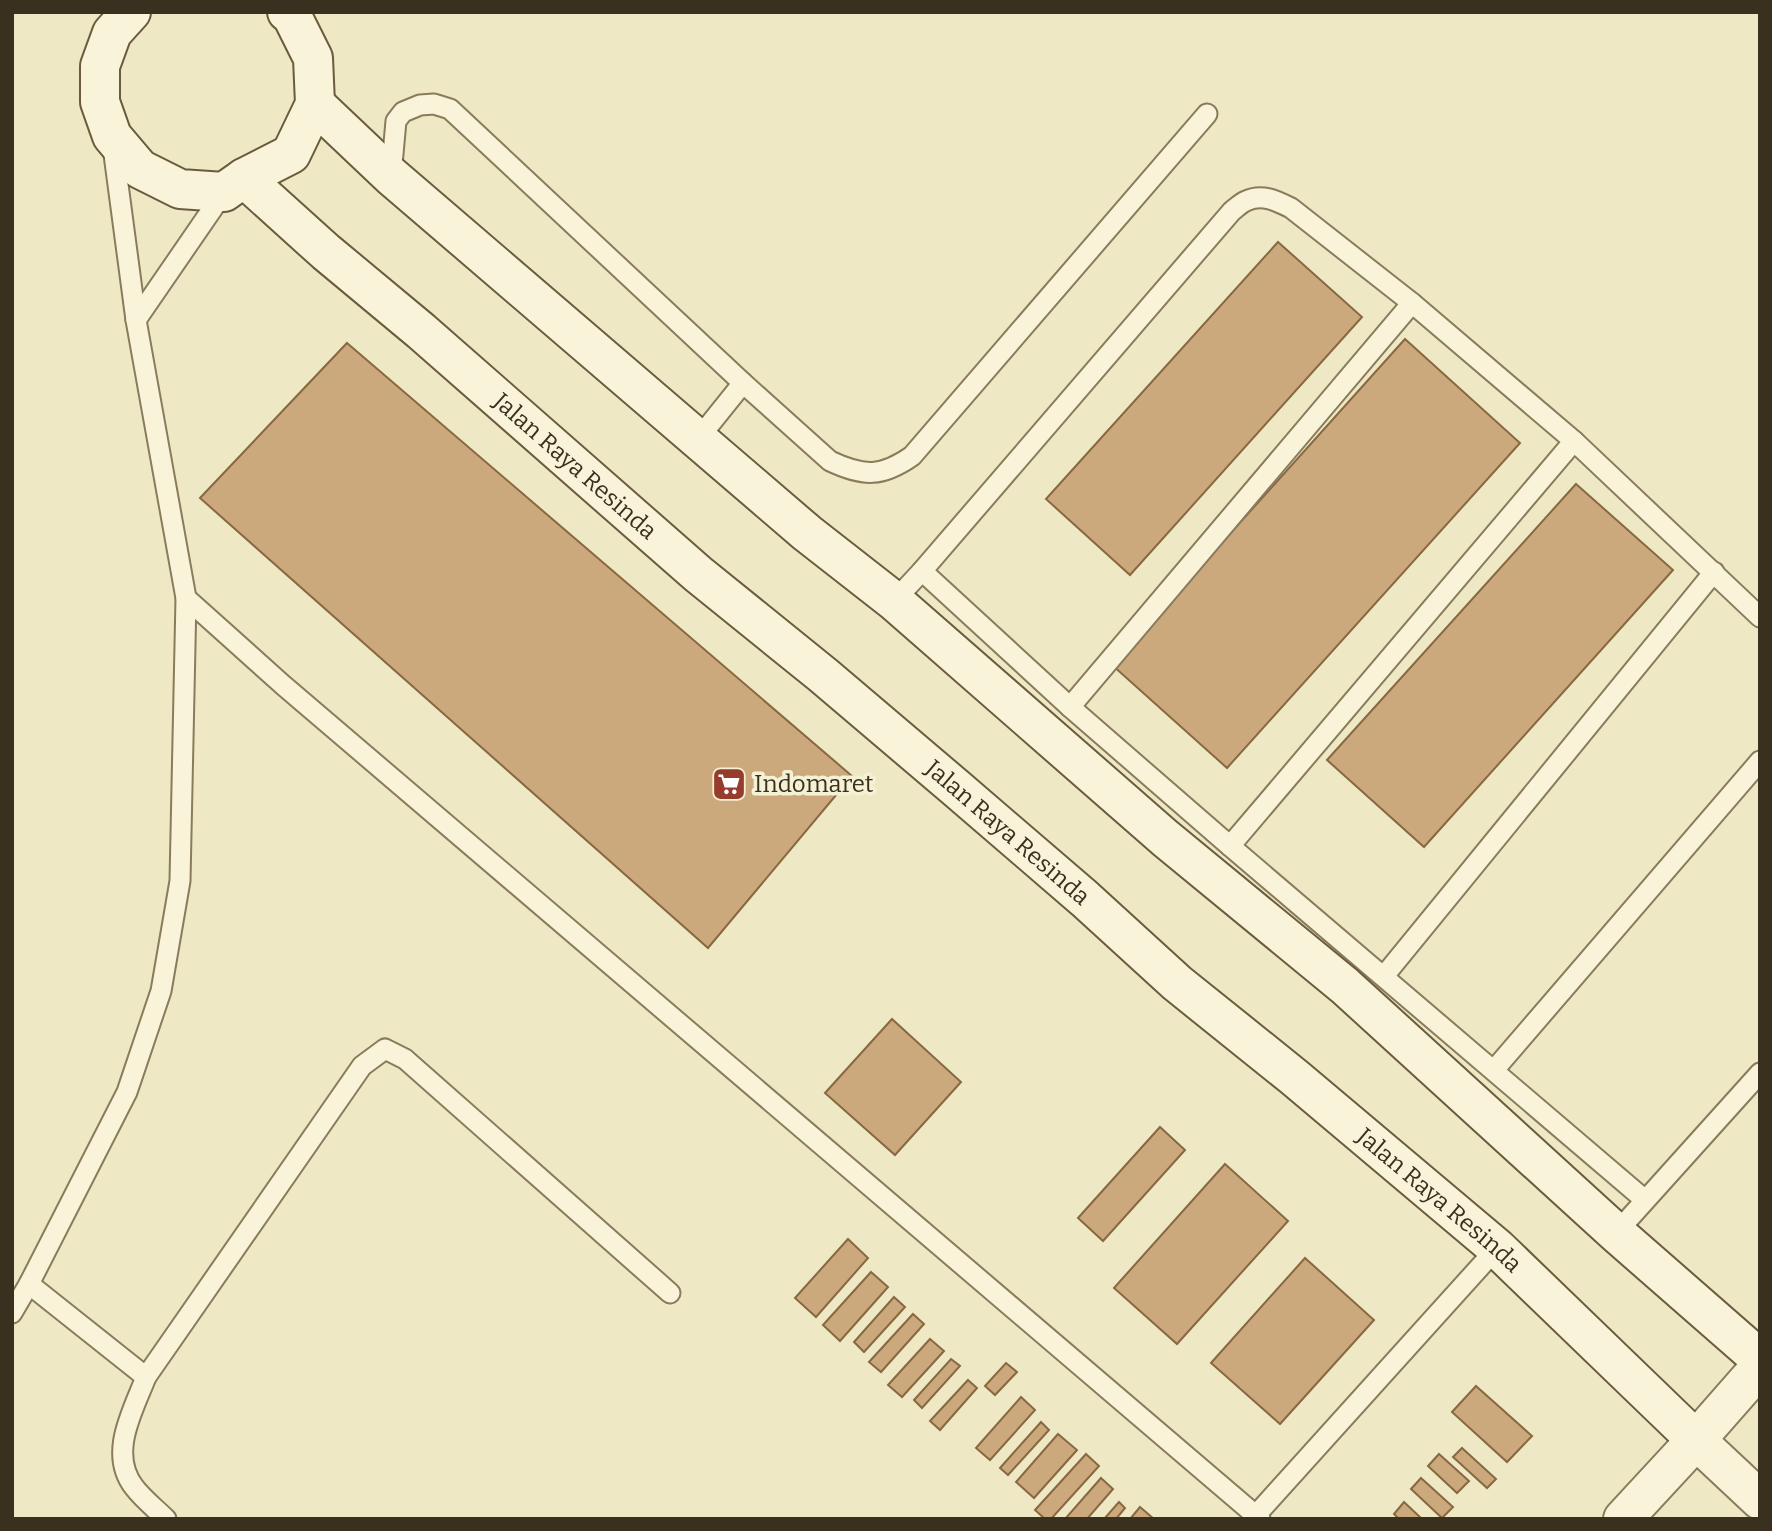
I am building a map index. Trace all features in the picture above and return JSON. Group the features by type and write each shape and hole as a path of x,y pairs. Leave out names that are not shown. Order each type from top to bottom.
{"street":[{"path":"116,19 100,66 100,102 112,136 140,169 180,189 234,185 291,155 315,104 313,58 292,16 287,12"},
{"path":"315,104 391,176 807,533 894,601 1164,838 1345,986 1616,1233 1760,1359"},
{"name":"Jalan Raya Resinda","path":"234,185 326,252 421,331 698,574 966,796 1177,983 1294,1077 1497,1248 1760,1500"},
{"path":"1622,1519 1760,1367"}],"lane":[{"path":"391,176 396,121 403,112 420,105 434,104 450,108 830,461 859,471 880,473 896,467 912,456 1207,114"},
{"path":"12,1313 127,1092 161,992 180,881 186,598 136,320 112,136"},
{"path":"136,320 234,185"},
{"path":"894,601 1231,211 1246,200 1264,197 1291,208 1412,303 1574,441 1760,617"},
{"path":"1070,707 1412,303"},
{"path":"698,439 743,383"},
{"path":"1230,846 1574,441"},
{"path":"922,571 1070,707 1645,1200"},
{"path":"1384,976 1714,572"},
{"path":"186,598 283,685 1258,1517 1497,1248"},
{"path":"1494,1070 1760,761"},
{"path":"166,1519 134,1487 123,1465 122,1437 146,1377 362,1066 385,1049 405,1059 670,1293"},
{"path":"1616,1233 1760,1073"},
{"path":"29,1284 146,1377"}],"building":[{"path":"1278,242 1362,317 1130,575 1046,499"},
{"path":"1405,339 1520,443 1227,768 1112,665"},
{"path":"347,343 852,776 708,948 200,498"},
{"path":"1576,484 1673,570 1424,847 1327,760"},
{"path":"892,1019 961,1082 895,1155 825,1093"},
{"path":"1160,1127 1185,1150 1103,1241 1078,1218"},
{"path":"1225,1164 1288,1221 1177,1344 1114,1288"},
{"path":"848,1239 868,1258 816,1317 795,1298"},
{"path":"1305,1258 1374,1320 1280,1424 1211,1363"},
{"path":"871,1272 888,1287 840,1341 823,1325"},
{"path":"894,1297 905,1307 864,1352 854,1342"},
{"path":"913,1314 924,1324 881,1372 869,1362"},
{"path":"930,1339 944,1351 902,1397 888,1385"},
{"path":"951,1359 960,1366 922,1408 914,1400"},
{"path":"1006,1363 1017,1372 995,1395 985,1386"},
{"path":"968,1380 977,1388 940,1430 930,1421"},
{"path":"1476,1386 1532,1436 1507,1462 1452,1412"},
{"path":"1021,1397 1035,1410 990,1460 976,1448"},
{"path":"1041,1422 1049,1430 1008,1475 1000,1468"},
{"path":"1058,1434 1077,1450 1034,1498 1016,1482"},
{"path":"1462,1448 1496,1479 1487,1488 1453,1457"},
{"path":"1086,1454 1099,1466 1051,1519 1045,1519 1035,1510"},
{"path":"1439,1454 1469,1481 1457,1493 1428,1466"},
{"path":"1101,1478 1113,1489 1087,1519 1065,1519"},
{"path":"1421,1478 1453,1507 1442,1518 1411,1489"},
{"path":"1119,1502 1125,1508 1116,1519 1104,1519"},
{"path":"1404,1502 1422,1519 1399,1519 1394,1514"},
{"path":"1140,1507 1154,1519 1130,1519"}],"place":[{"name":"Indomaret","path":"729,784"}]}
